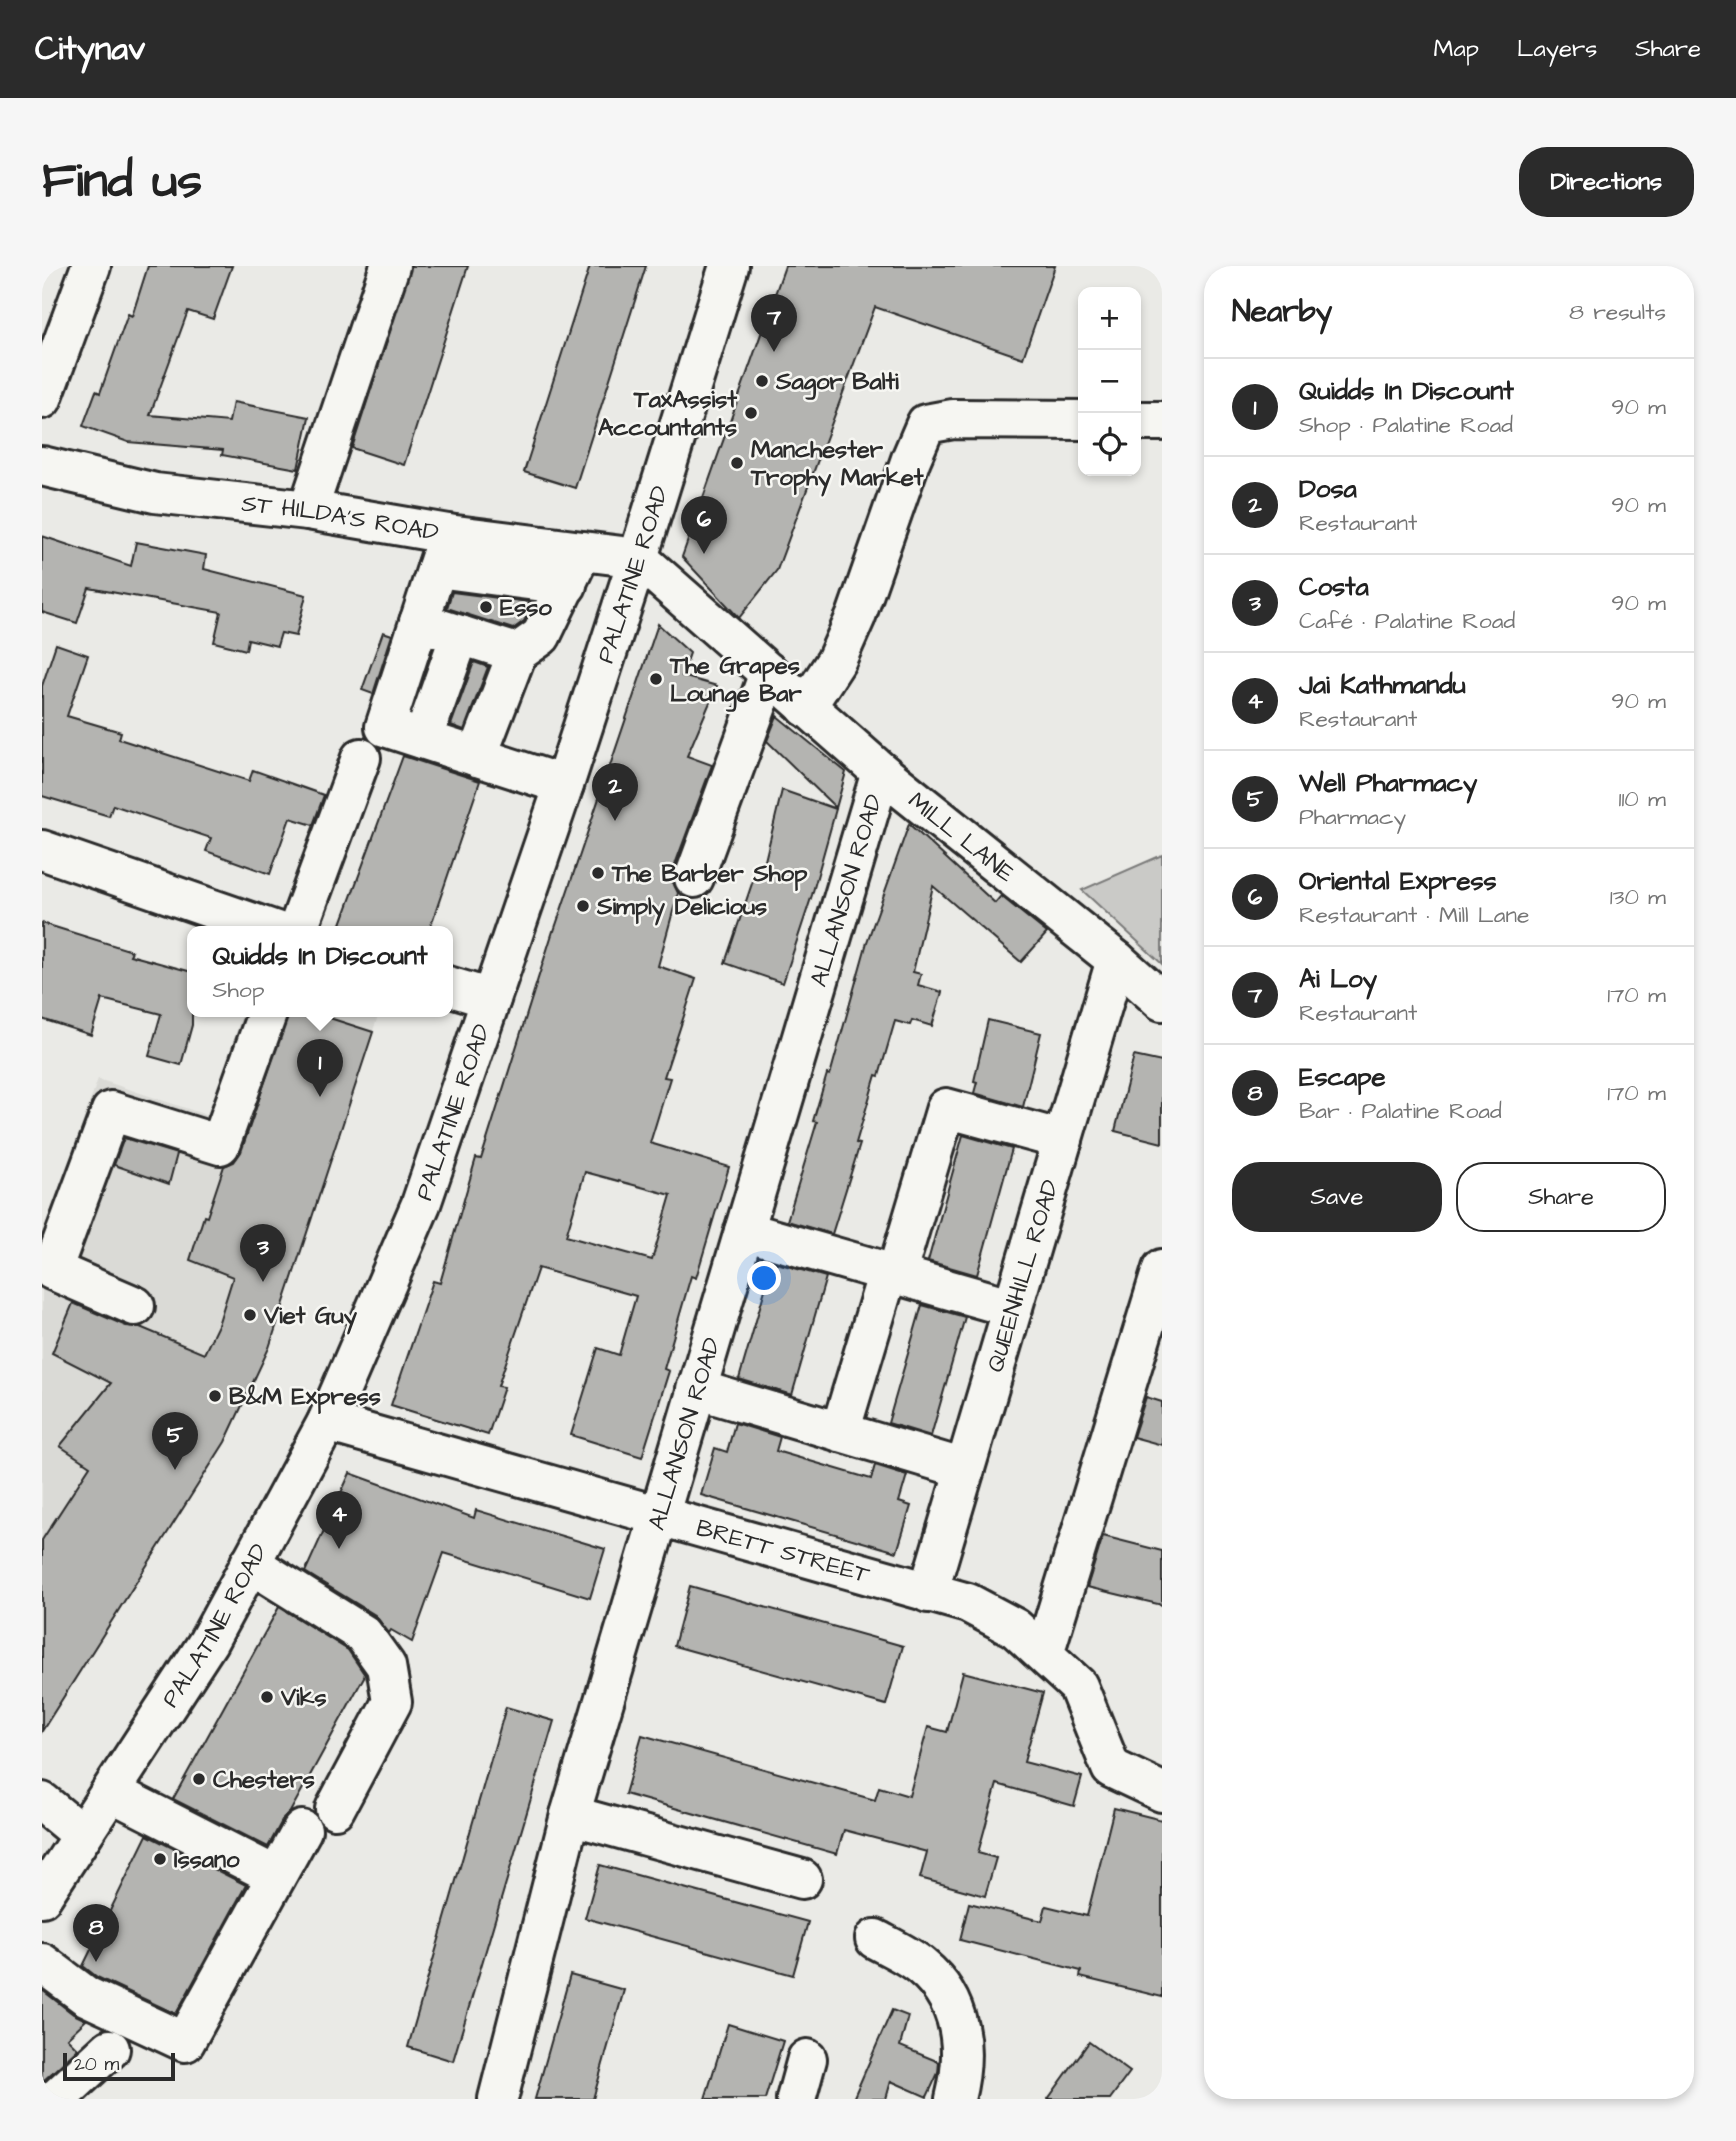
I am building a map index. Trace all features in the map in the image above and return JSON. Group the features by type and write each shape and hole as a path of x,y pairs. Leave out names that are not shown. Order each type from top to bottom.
{"street":[{"path":"42,399 91,266"},
{"path":"308,510 390,266"},
{"name":"PALATINE ROAD","path":"42,1897 208,1642 327,1422 421,1204 564,785 730,266"},
{"path":"806,707 836,661 846,639 926,424 953,419 1078,420"},
{"path":"1141,421 1162,421"},
{"name":"ST HILDA'S ROAD","path":"42,466 155,493 308,510 439,562 575,568 638,558"},
{"name":"MILL LANE","path":"638,558 881,772 1116,960 1162,1002"},
{"path":"384,727 439,562"},
{"path":"439,562 405,602 369,716 384,727 564,785"},
{"path":"478,757 517,653 541,636 575,568"},
{"path":"419,622 517,653"},
{"path":"423,739 460,635"},
{"path":"694,878 769,673"},
{"path":"299,926 361,758"},
{"name":"ALLANSON ROAD","path":"498,2099 570,1815 881,772"},
{"path":"42,850 262,926"},
{"name":"QUEENHILL ROAD","path":"928,1593 1116,960"},
{"path":"453,988 491,999"},
{"path":"135,1306 52,1270 111,1111 219,1145 266,1017"},
{"path":"839,1432 946,1108 1063,1140"},
{"path":"744,1231 1013,1308"},
{"path":"1044,1654 1162,1269"},
{"path":"696,1389 965,1469"},
{"name":"BRETT STREET","path":"327,1422 968,1603 1015,1628 1078,1686 1111,1768 1162,1792"},
{"path":"250,1563 363,1634 386,1666 392,1702 335,1809"},
{"path":"111,1792 276,1876"},
{"path":"42,1802 82,1835"},
{"path":"570,1815 802,1880"},
{"path":"42,1963 86,1996 185,2042 302,1830"},
{"path":"875,1939 921,1966 942,1988 960,2026 962,2070 955,2099"},
{"path":"56,2099 110,2049"},
{"path":"796,2099 807,2059"}],"shaded area":[{"path":"1162,855 1162,964 1082,890"},
{"path":"241,1017 378,1017 318,1183 162,1540 42,1732 42,1236 98,1079 209,1116"}],"building":[{"path":"148,266 232,266 213,319 188,311 150,415 229,422 233,402 309,417 298,469 222,455 223,450 128,442 83,426 96,391 100,393 128,314 132,316"},
{"path":"411,266 468,266 404,465 352,448"},
{"path":"590,266 646,266 575,488 524,472"},
{"path":"785,266 1055,266 1023,358 875,307 777,570 739,618 682,557"},
{"path":"42,536 131,566 136,542 206,555 204,569 306,595 296,636 281,633 277,646 248,639 246,650 214,642 221,612 89,588 77,623 42,612"},
{"path":"452,592 529,602 528,614 524,621 513,629 447,608"},
{"path":"658,624 690,653 682,676 717,686 687,756 712,765 673,870 673,882 678,893 658,966 696,979 664,1077 670,1078 650,1143 729,1167 696,1278 691,1276 664,1369 669,1371 642,1457 571,1435 598,1348 619,1355 636,1296 538,1268 498,1386 504,1387 488,1435 391,1405 433,1281 440,1283 476,1158 481,1159 554,931","holes":["585,1172 671,1195 652,1260 566,1236"]},
{"path":"383,632 392,635 373,694 362,690"},
{"path":"56,644 88,655 67,716 121,732 119,739 249,781 253,770 324,795 313,825 290,818 270,874 206,851 211,838 113,805 109,816 42,796 42,686"},
{"path":"474,662 488,667 464,730 451,725"},
{"path":"777,716 846,772 836,808 767,741"},
{"path":"403,756 480,781 431,926 341,924"},
{"path":"782,790 836,809 812,895 783,983 725,963 759,863 764,865"},
{"path":"909,824 995,903 1001,896 1047,933 1021,962 933,886 913,972 921,974 918,985 942,992 932,1026 912,1020 910,1025 895,1021 879,1076 876,1075 856,1143 860,1144 832,1234 787,1221 817,1122 813,1121 827,1074 830,1075 867,942"},
{"path":"42,923 132,951 130,955 187,971 187,1017 192,1017 192,1025 181,1065 149,1056 161,1014 102,999 91,1035 42,1019"},
{"path":"287,1017 327,1017 373,1032 269,1348 225,1442 42,1731 42,1540 90,1466 60,1446 111,1383 52,1353 73,1303 126,1326 140,1327 204,1354 218,1325 233,1277 190,1260 224,1166 234,1162 241,1152"},
{"path":"988,1020 1041,1033 1023,1107 974,1093 977,1082 974,1081"},
{"path":"1134,1056 1162,1062 1162,1143 1115,1131"},
{"path":"963,1135 1012,1149 977,1275 928,1261"},
{"path":"124,1138 177,1154 169,1184 114,1165"},
{"path":"773,1262 826,1277 792,1395 739,1379"},
{"path":"922,1305 965,1317 931,1436 888,1423"},
{"path":"1146,1397 1162,1402 1162,1445 1133,1437"},
{"path":"735,1423 780,1437 776,1451 871,1479 875,1465 907,1475 899,1502 911,1506 897,1552 701,1495 715,1448 727,1452"},
{"path":"350,1473 474,1518 476,1510 605,1549 590,1598 444,1553 412,1642 391,1630 389,1633 375,1615 305,1572"},
{"path":"1103,1536 1162,1551 1162,1605 1087,1587"},
{"path":"690,1586 903,1646 886,1705 674,1646"},
{"path":"279,1607 348,1650 365,1675 268,1847 173,1799"},
{"path":"963,1672 1043,1693 1024,1762 1082,1777 1074,1806 997,1784 978,1853 996,1858 985,1896 920,1878 927,1852 844,1830 837,1854 625,1794 642,1735 875,1800 879,1787 909,1796 928,1727 947,1732"},
{"path":"506,1707 554,1721 453,2061 408,2047"},
{"path":"1114,1808 1162,1820 1162,1997 1080,1977 1081,1971 960,1940 969,1903 1042,1921 1046,1906 1087,1916"},
{"path":"147,1835 246,1885 176,2014 97,1977 83,1966"},
{"path":"600,1865 808,1922 793,1975 585,1918"},
{"path":"570,1975 624,1990 593,2099 535,2099"},
{"path":"42,1990 73,2014 86,2020 67,2038 78,2049 42,2082"},
{"path":"892,2010 908,2016 900,2046 939,2062 938,2073 927,2097 891,2081 886,2099 853,2099"},
{"path":"728,2024 783,2041 765,2099 705,2099"},
{"path":"1089,2042 1130,2072 1110,2099 1048,2099"}],"place":[{"name":"Ai Loy","path":"774,352"},
{"name":"Sagor Balti","path":"762,381"},
{"name":"TaxAssist Accountants","path":"751,413"},
{"name":"Manchester Trophy Market","path":"737,463"},
{"name":"Oriental Express","path":"704,554"},
{"name":"Esso","path":"486,607"},
{"name":"The Grapes Lounge Bar","path":"656,679"},
{"name":"Dosa","path":"615,821"},
{"name":"The Barber Shop","path":"598,873"},
{"name":"Simply Delicious","path":"583,906"},
{"name":"Quidds In Discount","path":"320,1097"},
{"name":"Costa","path":"263,1282"},
{"name":"Viet Guy","path":"250,1315"},
{"name":"B&M Express","path":"215,1396"},
{"name":"Well Pharmacy","path":"175,1470"},
{"name":"Jai Kathmandu","path":"339,1549"},
{"name":"Viks","path":"267,1697"},
{"name":"Chesters","path":"199,1779"},
{"name":"Issano","path":"160,1859"},
{"name":"Escape","path":"96,1962"}]}
